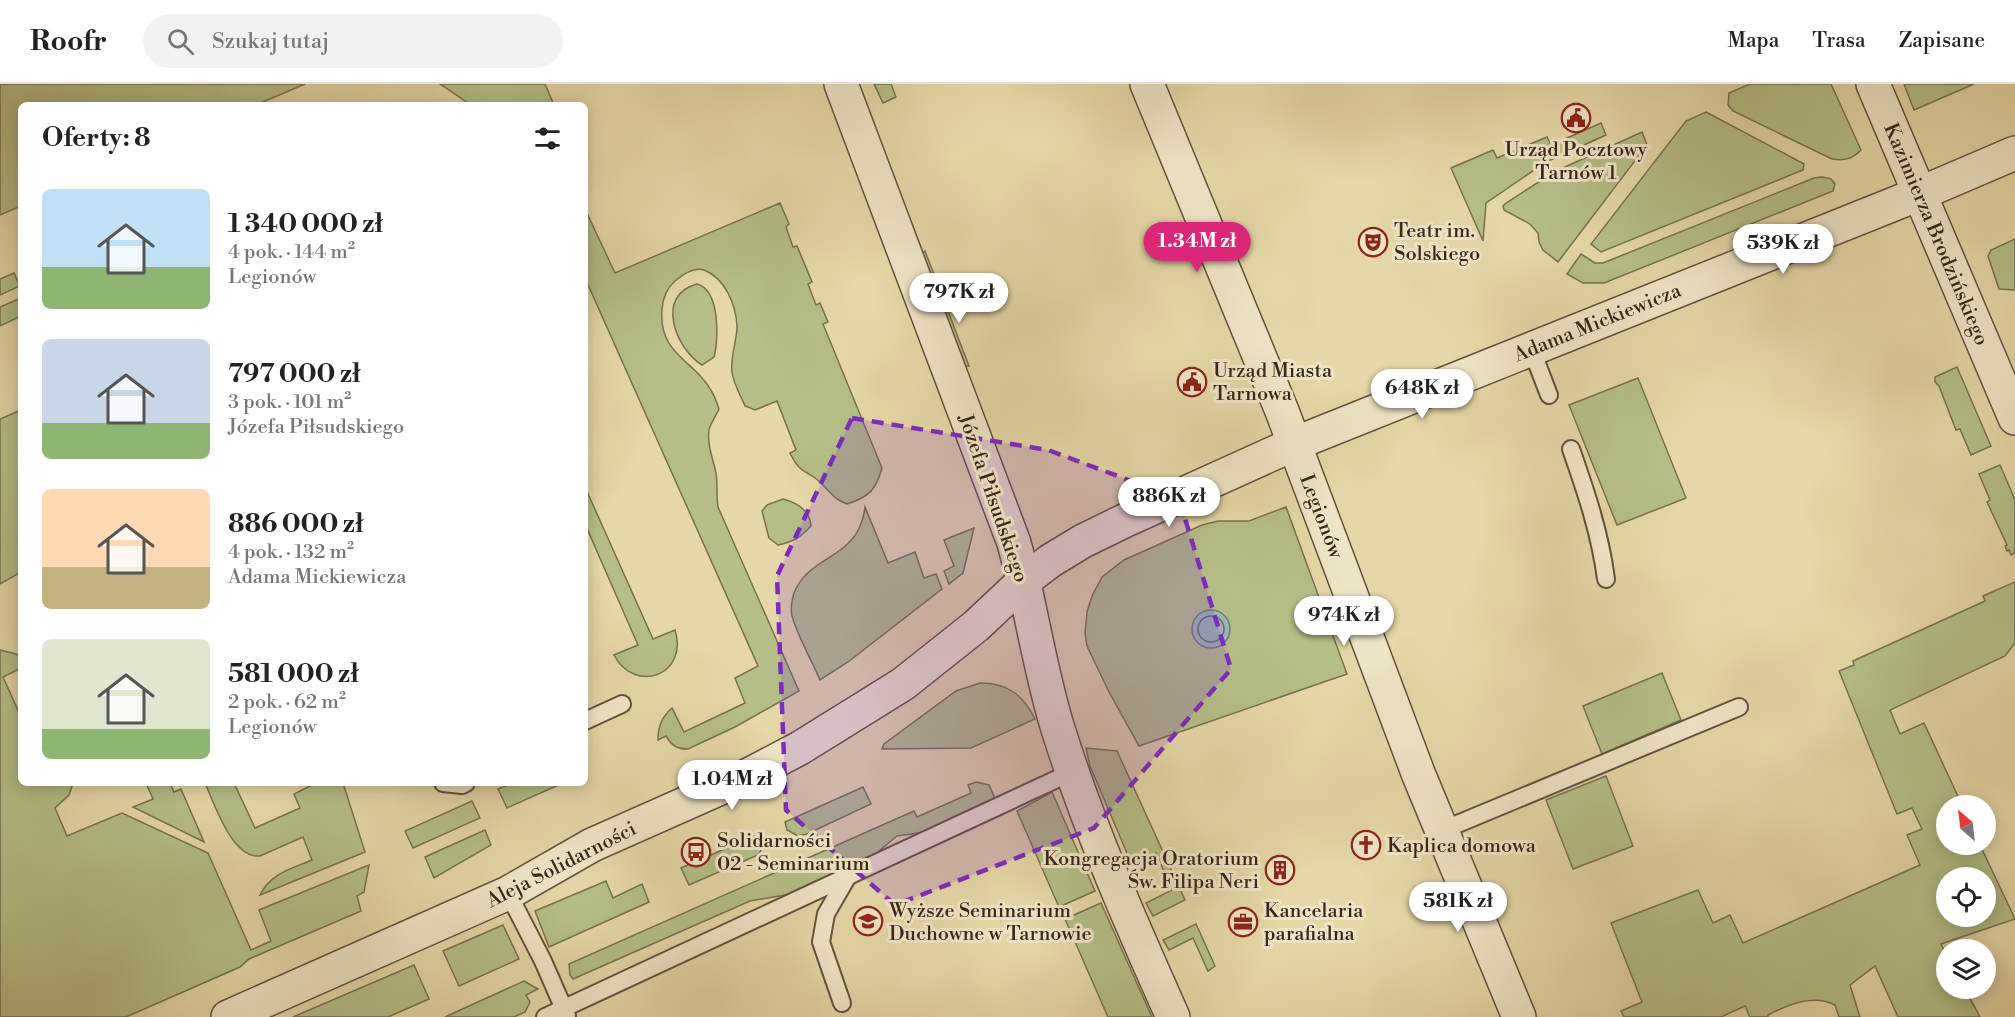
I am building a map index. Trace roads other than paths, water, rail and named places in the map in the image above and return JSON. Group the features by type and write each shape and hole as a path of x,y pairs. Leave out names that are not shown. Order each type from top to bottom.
{"street":[{"name":"Józefa Piłsudskiego","path":"841,84 1014,543 1042,673 1072,772 1108,867 1173,1017"},
{"name":"Legionów","path":"1147,84 1282,411 1418,773 1519,1017"},
{"name":"Kazimierza Brodzińskiego","path":"1873,84 2015,418"},
{"name":"Adama Mickiewicza","path":"1024,581 1050,561 1083,541 1294,444 2015,153"},
{"name":"Aleja Solidarności","path":"228,1017 508,893 592,845 743,778 800,748 903,684 967,633 1024,581"}],"lane":[{"path":"1531,348 1550,395"},
{"path":"1571,449 1593,510 1602,546 1606,579"},
{"path":"588,720 622,704"},
{"path":"1443,830 1739,707"},
{"path":"545,1017 566,1012 848,876 1072,772"},
{"path":"842,1003 821,942 826,914 848,876"},
{"path":"508,893 566,1012"}],"water":[{"path":"1211,610 1218,611 1224,616 1229,622 1229,636 1224,642 1218,647 1211,648 1204,647 1198,642 1193,636 1192,629 1193,622 1198,616 1204,611"}],"place":[{"name":"Urząd Pocztowy Tarnów 1","path":"1576,118"},
{"name":"Teatr im. Solskiego","path":"1373,242"},
{"name":"Urząd Miasta Tarnowa","path":"1192,382"},
{"name":"Kaplica domowa","path":"1366,845"},
{"name":"Solidarności 02 - Seminarium","path":"696,852"},
{"name":"Kongregacja Oratorium Św. Filipa Neri","path":"1280,870"},
{"name":"Wyższe Seminarium Duchowne w Tarnowie","path":"868,921"},
{"name":"Kancelaria parafialna","path":"1243,922"}]}
